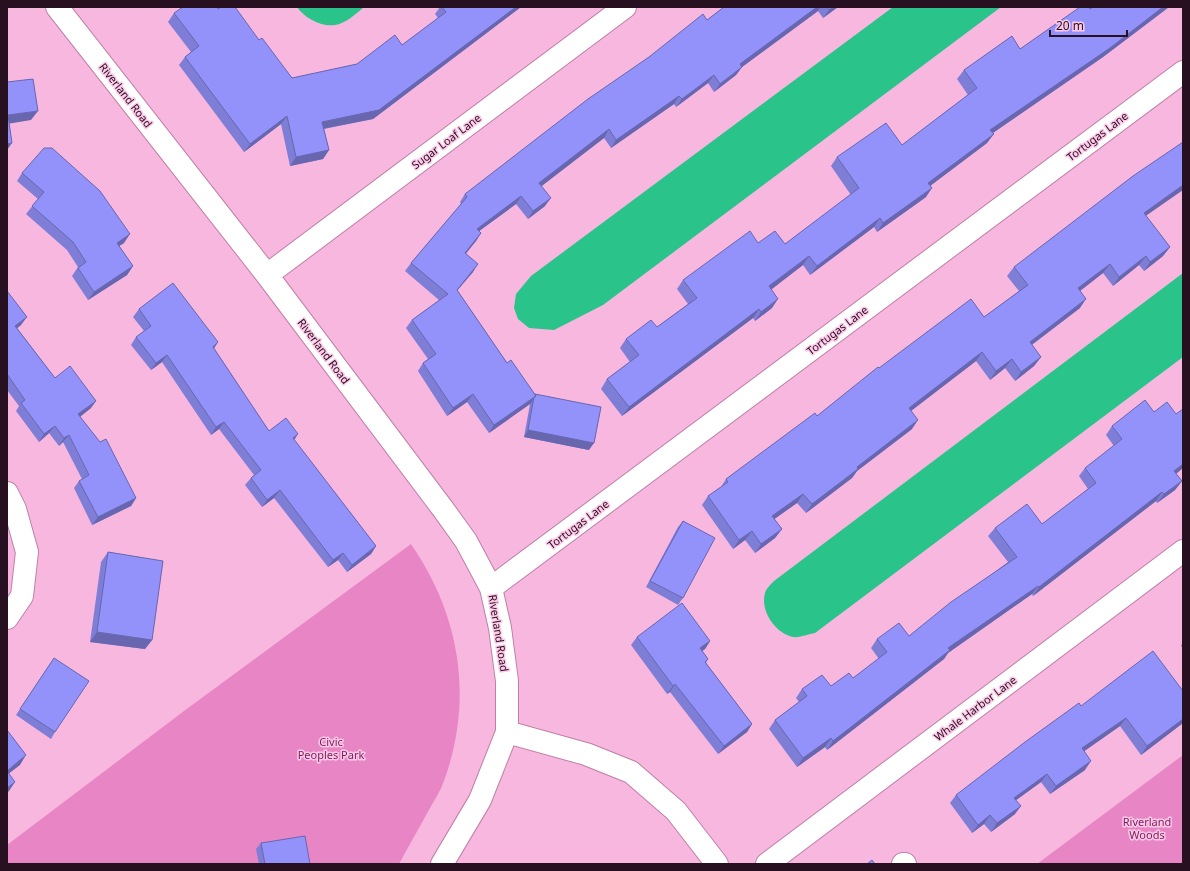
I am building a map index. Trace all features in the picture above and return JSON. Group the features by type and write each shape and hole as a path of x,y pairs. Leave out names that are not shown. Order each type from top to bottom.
{"street":[{"name":"Riverland Road","path":"57,7 267,275 448,515 466,541 491,588 500,628 507,681 507,732 480,800 442,864"},
{"name":"Sugar Loaf Lane","path":"267,275 625,7"},
{"name":"Tortugas Lane","path":"491,588 1183,72"},
{"path":"7,493 16,509 27,552 22,596 7,618"},
{"name":"Whale Harbor Lane","path":"767,864 1183,551"},
{"path":"507,732 586,754 631,772 676,811 717,864"}],"green space":[{"name":"Civic Peoples Park","path":"411,544 428,571 441,599 451,628 457,658 460,688 458,719 453,750 444,781 399,864 7,864 7,845 184,711"},
{"name":"Riverland Woods","path":"1183,755 1183,864 1037,864"}],"shaded area":[{"path":"297,7 364,7 343,23 324,25 313,21 304,15"},
{"path":"893,7 1001,7 603,305 554,330 529,328 518,319 514,308 516,294 531,276"},
{"path":"1183,273 1183,357 815,633 793,637 786,635 775,626 767,614 764,600 766,591 774,581"}],"building":[{"path":"183,7 217,7 218,9 221,7 235,7 259,40 262,38 292,78 357,64 395,35 402,45 446,12 442,7 516,7 379,110 322,122 329,150 296,157 287,116 250,144 185,57 199,46 174,13"},
{"path":"724,7 817,7 740,64 742,67 720,84 714,75 682,99 679,96 616,140 609,129 539,183 551,198 533,211 521,196 477,229 481,233 465,253 478,264 457,290 507,363 511,360 536,396 494,425 473,394 453,408 423,363 436,354 412,320 448,294 411,263 467,197 465,194 588,99 649,57 703,14 707,20"},
{"path":"1080,7 1089,7 1090,9 1093,7 1163,7 1110,48 990,130 994,134 928,183 932,188 883,223 880,218 817,266 809,256 769,286 778,299 761,312 759,309 629,407 607,379 639,355 626,339 651,320 657,327 697,298 683,280 750,231 758,243 775,231 785,244 859,188 837,157 886,123 902,145 977,88 964,70 1012,36 1020,49"},
{"path":"33,79 38,111 8,115 12,143 7,144 7,82"},
{"path":"1183,142 1183,185 1144,213 1170,247 1150,262 1146,256 1119,277 1110,264 1078,288 1086,299 1030,342 1041,357 1021,372 1012,359 996,371 982,352 909,408 918,420 857,467 858,469 812,504 803,494 772,516 782,529 761,544 752,531 739,540 708,496 728,482 726,479 815,413 817,416 878,367 879,368 971,299 984,317 1028,285 1014,267 1133,176"},
{"path":"44,148 52,148 100,191 130,234 117,243 133,266 94,292 78,268 86,262 73,242 32,206 44,192 22,173"},
{"path":"173,283 218,342 213,347 269,431 286,418 298,434 293,438 376,546 352,565 343,553 333,560 280,490 267,500 251,478 261,470 224,422 216,427 167,355 156,363 136,337 151,326 139,309"},
{"path":"7,291 27,317 15,326 55,378 70,366 96,401 78,414 100,442 106,439 136,498 98,517 79,481 89,475 69,435 64,438 55,426 44,434 21,403 25,400 7,374"},
{"path":"535,394 601,407 594,443 528,430 534,397 536,396"},
{"path":"1145,400 1154,412 1167,402 1176,414 1183,409 1183,464 1174,471 1182,481 1164,494 1162,492 1039,587 1038,586 948,648 950,650 833,741 831,738 803,758 775,720 807,696 802,689 822,675 831,686 849,673 853,678 887,652 877,639 899,623 909,636 951,602 1017,557 995,528 1027,504 1042,524 1096,483 1085,468 1122,439 1112,426"},
{"path":"683,521 715,538 683,598 650,581"},
{"path":"108,552 163,561 152,640 97,632"},
{"path":"682,603 710,641 700,648 708,659 705,662 752,724 724,746 675,684 673,686 637,637"},
{"path":"1153,651 1183,691 1183,719 1147,746 1126,718 1082,748 1091,761 1056,786 1047,774 1014,798 1021,806 997,823 990,815 978,825 956,795 1025,742 1079,703 1081,706"},
{"path":"54,658 89,681 55,732 20,709"},
{"path":"7,730 26,755 7,771"},
{"path":"7,771 15,782 7,788"},
{"path":"305,836 310,864 265,864 261,843"},
{"path":"872,860 875,864 867,864"}]}
